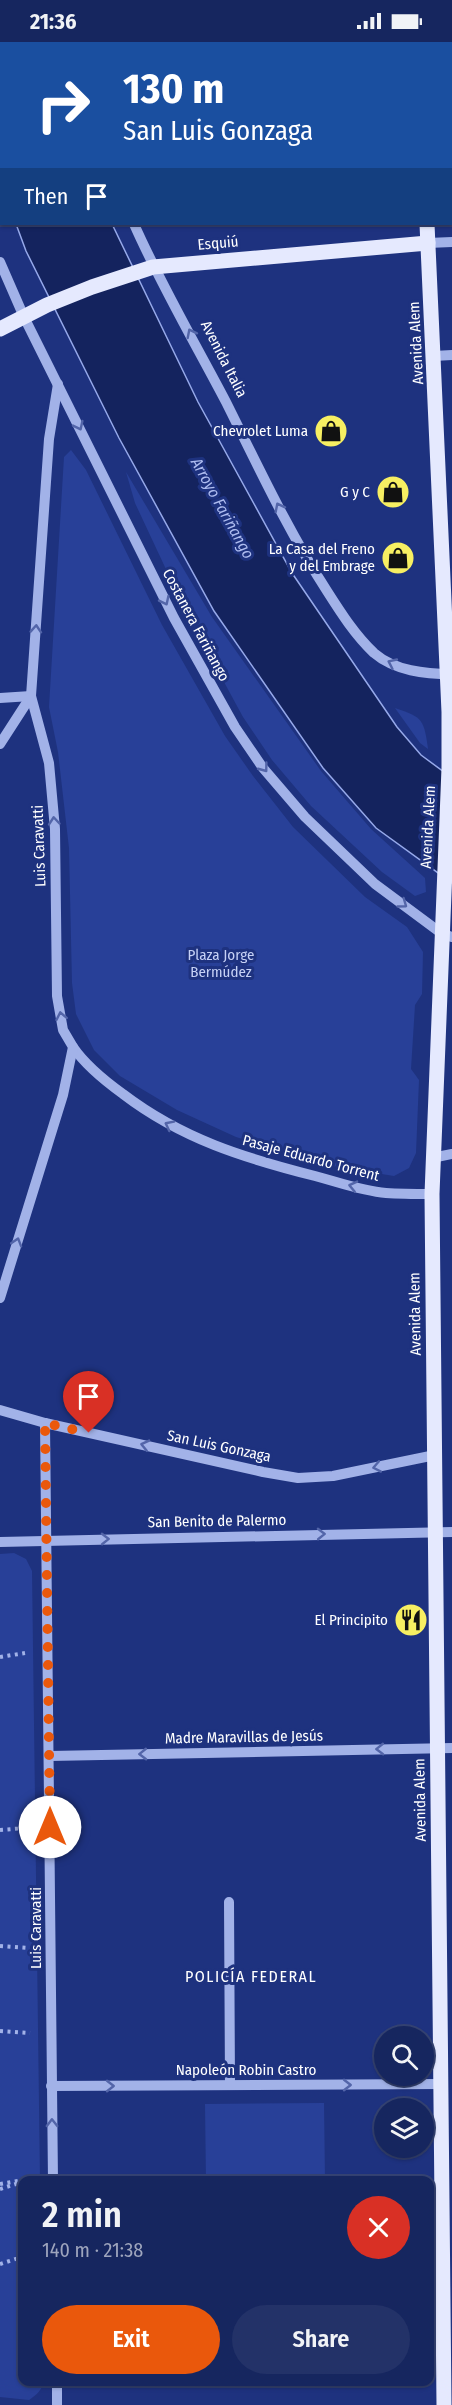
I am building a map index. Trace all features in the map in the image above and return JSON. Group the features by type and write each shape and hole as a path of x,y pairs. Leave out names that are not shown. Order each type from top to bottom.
{"main road":[{"name":"Avenida Alem","path":"427,225 448,582 451,675 450,766 443,897 447,935 432,1158 435,1532 445,1748 441,2084 448,2331 444,2405"},
{"name":"Esquiú","path":"0,329 47,305 153,267 428,243"}],"street":[{"name":"Avenida Italia","path":"134,225 153,267 184,321 302,552 348,624 374,652 388,663 408,670 451,675"},
{"name":"Esquiú","path":"428,243 452,242"},
{"name":"Costanera Fariñango","path":"0,262 24,317 174,618 236,727 263,768 304,818 375,884 447,935"},
{"path":"434,356 452,355"},
{"name":"Luis Caravatti","path":"58,384 49,440 31,696 49,764 55,829 57,996 63,1030 73,1047"},
{"path":"0,698 31,696"},
{"path":"0,744 31,696"},
{"path":"0,1298 63,1095 73,1047"},
{"name":"Pasaje Eduardo Torrent","path":"73,1047 81,1058 111,1086 152,1116 197,1139 251,1160 385,1193 432,1194"},
{"path":"432,1158 452,1154"},
{"name":"San Luis Gonzaga","path":"0,1410 45,1423 298,1478 333,1476 435,1455"},
{"name":"Luis Caravatti","path":"45,1423 53,2176"},
{"name":"San Benito de Palermo","path":"0,1542 452,1532"},
{"name":"Madre Maravillas de Jesús","path":"50,1756 445,1748"},
{"path":"229,1902 231,2085"},
{"name":"Napoleón Robin Castro","path":"51,2086 441,2084"},
{"path":"57,2386 57,2405"}],"path":[{"path":"0,1657 25,1653"},
{"path":"0,1830 26,1828"},
{"path":"0,1946 29,1948"},
{"path":"0,2031 30,2033"},
{"path":"0,2184 18,2181"},
{"path":"0,2189 18,2183"},
{"path":"0,2264 18,2258"}],"green space":[{"name":"Plaza Jorge Bermúdez","path":"71,450 86,470 162,625 225,736 253,776 293,827 365,897 407,927 423,952 422,994 415,1005 411,1069 419,1080 416,1153 409,1168 394,1176 332,1166 236,1137 177,1110 120,1076 94,1050 76,1014 72,983 69,848 58,752 49,707 64,457"},
{"path":"126,472 212,617 321,771 371,829 425,878 426,892 415,896 382,872 311,806 272,760 243,717 186,612 135,503"},
{"path":"395,708 417,717 423,726 428,749 420,743"},
{"path":"14,1553 26,1559 32,1571 40,2176 18,2176 18,2386 42,2386 29,2400 0,2397 0,1554"},
{"path":"324,2103 325,2176 206,2176 205,2104"}],"water":[{"name":"Arroyo Fariñango","path":"16,225 112,225 198,402 292,573 397,727 421,755 452,778 452,883 376,828 323,768 214,611 119,438 26,251"}],"place":[{"name":"Chevrolet Luma","path":"331,431"},
{"name":"G y C","path":"393,492"},
{"name":"La Casa del Freno y del Embrage","path":"398,558"},
{"name":"El Principito","path":"411,1620"}],"district":[{"name":"POLICÍA FEDERAL","path":"251,1976"}],"route":[{"path":"50,1827 45,1423 89,1433"}]}
